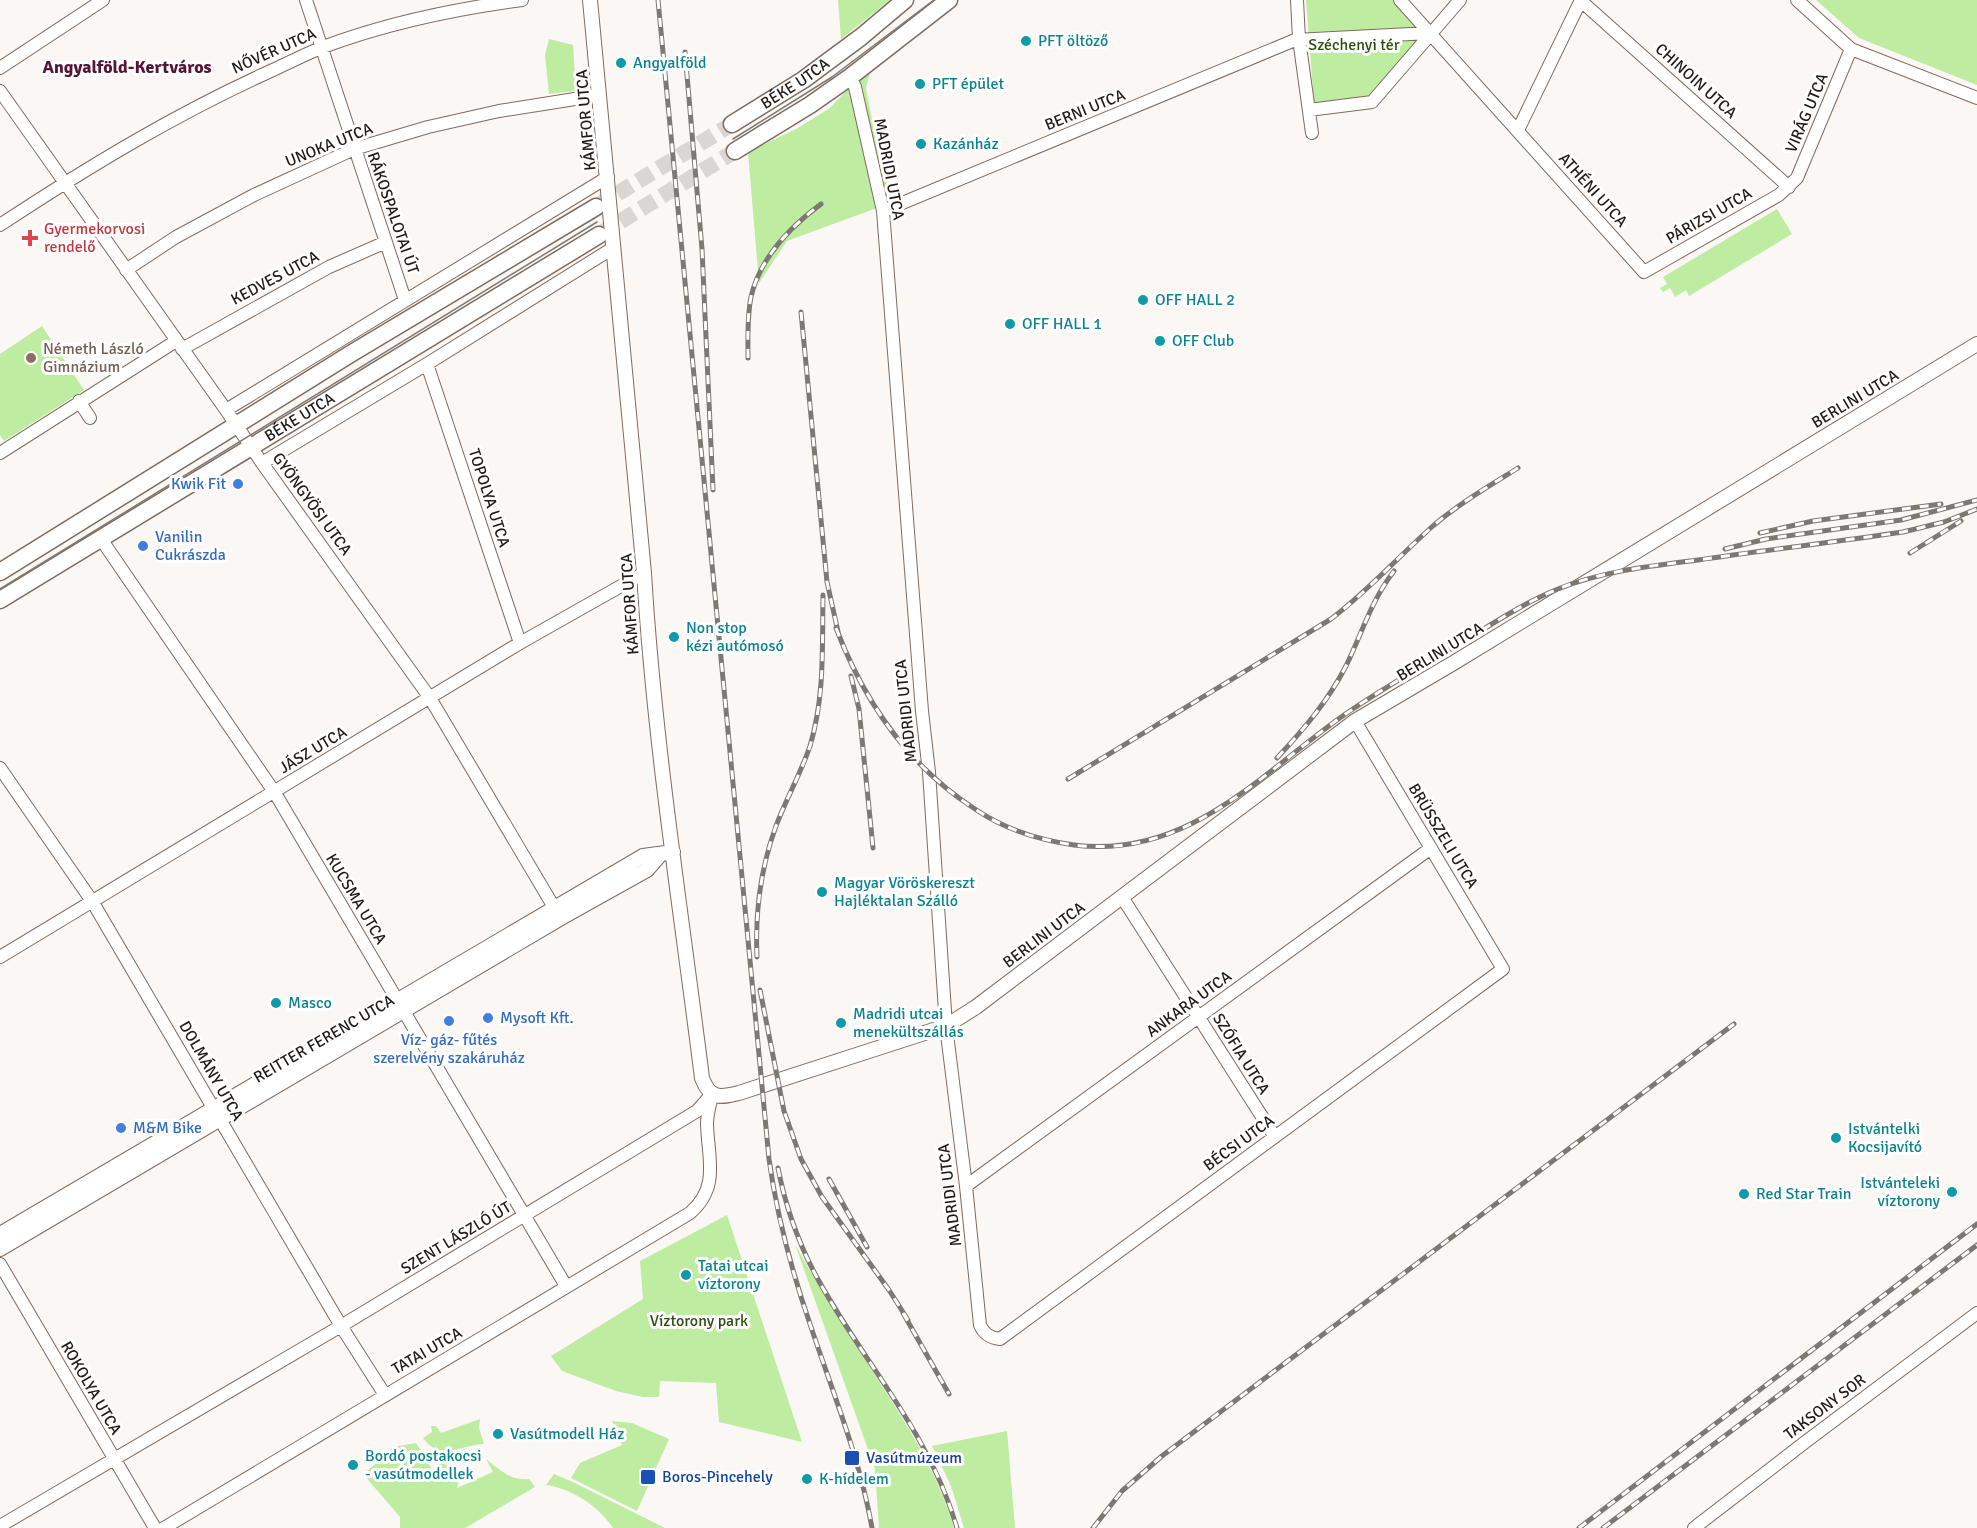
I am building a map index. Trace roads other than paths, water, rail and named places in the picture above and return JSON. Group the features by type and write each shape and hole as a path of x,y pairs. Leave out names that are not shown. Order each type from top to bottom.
{"main road":[{"name":"BÉKE UTCA","path":"732,124 802,80 858,40 905,0"},
{"name":"BÉKE UTCA","path":"735,151 810,105 850,77 949,0"},
{"name":"BÉKE UTCA","path":"0,572 352,352 596,207"},
{"name":"BÉKE UTCA","path":"0,600 599,235"}],"street":[{"path":"0,68 103,0"},
{"name":"RÁKOSPALOTAI ÚT","path":"306,0 405,300"},
{"name":"NŐVÉR UTCA","path":"0,225 64,183 220,93 322,48 382,28 470,7 522,0"},
{"name":"KÁMFOR UTCA","path":"590,0 644,573 667,853 702,1077 712,1094"},
{"path":"1297,0 1299,39 1312,133"},
{"path":"1400,0 1518,130 1581,0"},
{"path":"1309,110 1372,102 1460,0"},
{"name":"CHINOIN UTCA","path":"1581,0 1789,187"},
{"path":"1797,0 1851,49 1977,98"},
{"path":"1299,39 1430,33"},
{"name":"BERNI UTCA","path":"883,211 1299,39"},
{"name":"VIRÁG UTCA","path":"1789,187 1797,178 1851,49"},
{"name":"MADRIDI UTCA","path":"850,77 855,87 883,211 922,711 929,772 946,1026 980,1324 983,1332 993,1338"},
{"name":"GYÖNGYÖSI UTCA","path":"0,90 430,698 558,913"},
{"name":"UNOKA UTCA","path":"126,270 176,237 254,195 354,149 428,127 489,113 600,95"},
{"name":"ATHÉNI UTCA","path":"1518,130 1644,272"},
{"path":"226,410 608,177"},
{"name":"PÁRIZSI UTCA","path":"1644,272 1779,195 1789,187"},
{"name":"KEDVES UTCA","path":"0,453 79,401 179,345 329,267 386,242"},
{"name":"BÉKE UTCA","path":"262,463 613,248"},
{"name":"BERLINI UTCA","path":"946,1026 976,1007 1355,721 1977,344"},
{"name":"TOPOLYA UTCA","path":"427,364 520,644"},
{"path":"79,401 90,418"},
{"name":"KUCSMA UTCA","path":"101,539 275,793 566,1286"},
{"name":"JÁSZ UTCA","path":"0,957 520,644 644,573"},
{"name":"BRÜSSZELI UTCA","path":"1355,721 1503,969"},
{"name":"DOLMÁNY UTCA","path":"0,768 92,901 341,1326 385,1395"},
{"name":"ANKARA UTCA","path":"966,1186 1431,848"},
{"name":"REITTER FERENC UTCA","path":"0,1234 216,1113 558,913 647,870 667,853"},
{"name":"SZÓFIA UTCA","path":"1122,897 1275,1137"},
{"name":"BÉCSI UTCA","path":"993,1338 1000,1339 1503,969"},
{"path":"712,1094 725,1096 739,1093 946,1026"},
{"name":"TATAI UTCA","path":"164,1528 690,1214 703,1200 710,1184 707,1121 712,1094"},
{"name":"SZENT LÁSZLÓ ÚT","path":"2,1526 525,1216 696,1111 712,1094"},
{"name":"REITTER FERENC UTCA","path":"0,1249 216,1113"},
{"name":"ROKOLYA UTCA","path":"0,1264 155,1528"},
{"name":"TAKSONY SOR","path":"1694,1528 1977,1313"}],"tunnel":[{"path":"597,206 732,124"},
{"path":"600,234 735,151"}],"tram line":[{"path":"733,139 832,77 934,0"},
{"path":"0,589 597,222"}],"railway":[{"path":"658,0 769,1159 776,1202 791,1265 853,1451 872,1528"},
{"path":"685,52 702,249 713,490"},
{"path":"748,358 751,297 761,269 788,233 821,204"},
{"path":"801,312 827,582 839,636"},
{"path":"1068,779 1331,619 1444,517 1518,468"},
{"path":"1725,549 1766,539 1901,520 1977,500"},
{"path":"1760,533 1813,521 1941,504"},
{"path":"836,628 860,681 891,730 929,773 951,792 986,816 1022,833 1074,845 1114,846 1150,840 1184,827 1216,810 1367,700 1507,615 1558,589 1627,570 1903,532 1944,522 1977,509"},
{"path":"1910,553 1961,521"},
{"path":"1277,758 1306,725 1331,691 1346,666 1373,606 1394,571"},
{"path":"757,957 758,907 766,858 780,816 810,746 815,727 822,671 823,595"},
{"path":"851,676 859,709 873,848"},
{"path":"760,990 784,1111 801,1159 822,1197 908,1320"},
{"path":"1093,1528 1122,1491 1162,1456 1734,1024"},
{"path":"778,1168 792,1221 814,1272 929,1458 957,1528"},
{"path":"829,1179 867,1247"},
{"path":"1579,1528 1977,1224"},
{"path":"1603,1528 1977,1245"},
{"path":"903,1313 949,1394"}],"place":[{"name":"PFT öltöző","path":"1026,41"},
{"name":"Angyalföld","path":"621,63"},
{"name":"PFT épület","path":"920,84"},
{"name":"Kazánház","path":"921,144"},
{"name":"Gyermekorvosi rendelő","path":"30,238"},
{"name":"OFF HALL 2","path":"1143,300"},
{"name":"OFF HALL 1","path":"1010,324"},
{"name":"OFF Club","path":"1160,341"},
{"name":"Németh László Gimnázium","path":"31,358"},
{"name":"Kwik Fit","path":"238,484"},
{"name":"Vanilin Cukrászda","path":"143,546"},
{"name":"Non stop kézi autómosó","path":"674,637"},
{"name":"Magyar Vöröskereszt Hajléktalan Szálló","path":"822,892"},
{"name":"Masco","path":"276,1003"},
{"name":"Mysoft Kft.","path":"488,1018"},
{"name":"Víz- gáz- fűtés szerelvény szakáruház","path":"449,1021"},
{"name":"Madridi utcai menekültszállás","path":"841,1023"},
{"name":"M&M Bike","path":"121,1128"},
{"name":"Istvántelki Kocsijavító","path":"1836,1138"},
{"name":"Istvánteleki víztorony","path":"1952,1192"},
{"name":"Red Star Train","path":"1744,1194"},
{"name":"Tatai utcai víztorony","path":"686,1275"},
{"name":"Vasútmodell Ház","path":"498,1434"},
{"name":"Vasútmúzeum","path":"852,1458"},
{"name":"Bordó postakocsi - vasútmodellek","path":"353,1465"},
{"name":"Boros-Pincehely","path":"648,1477"},
{"name":"K-hídelem","path":"807,1479"}],"district":[{"name":"Angyalföld-Kertváros","path":"127,67"}],"park label":[{"name":"Széchenyi tér","path":"1354,45"},
{"name":"Víztorony park","path":"699,1321"}]}
